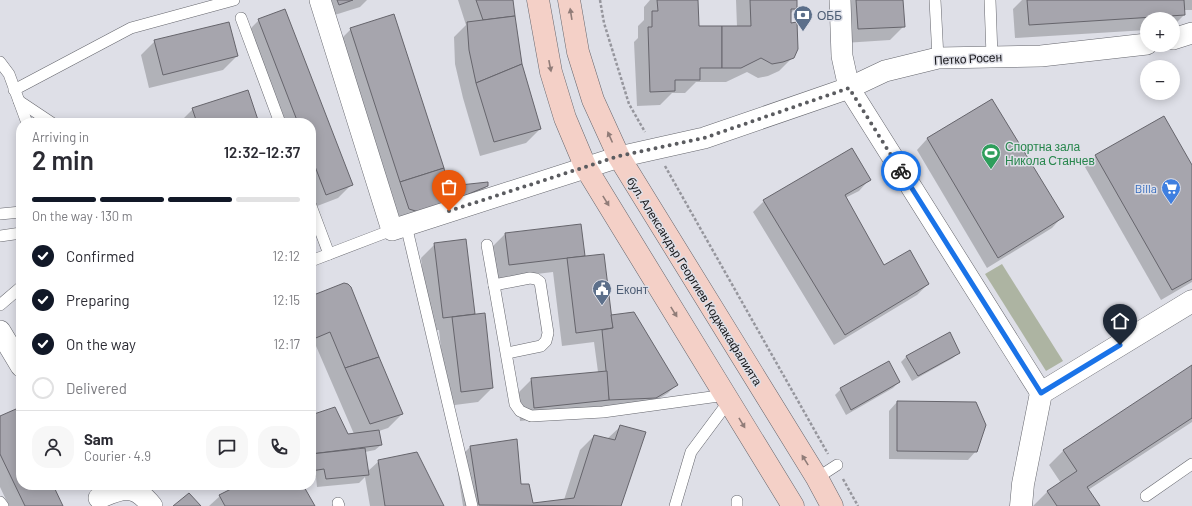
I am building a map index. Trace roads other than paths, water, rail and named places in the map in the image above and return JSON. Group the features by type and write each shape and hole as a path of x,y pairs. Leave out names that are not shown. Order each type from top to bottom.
{"main road":[{"path":"538,0 551,72 565,118 586,168 793,506"},
{"name":"бул. Александър Георгиев Коджакафалията","path":"569,0 578,52 582,66 593,100 619,156 817,478 832,506"}],"street":[{"path":"320,0 399,228"},
{"path":"840,0 842,56 849,88 1041,393 1023,484 1021,506"},
{"path":"1180,37 1192,34"},
{"name":"Петко Росен","path":"399,228 619,156 704,138 849,88 885,71 938,58 1041,56 1140,45"},
{"path":"1041,393 1192,301"},
{"path":"0,331 16,358"},
{"path":"98,496 117,490"},
{"path":"134,490 152,506"}],"lane":[{"path":"14,90 131,28 234,0"},
{"path":"936,0 938,58"},
{"path":"990,0 992,56"},
{"path":"241,18 278,118"},
{"path":"0,62 9,74 25,118"},
{"path":"19,101 44,118"},
{"path":"0,214 16,212"},
{"path":"316,219 329,254"},
{"path":"316,259 399,228 472,506"},
{"path":"0,236 16,234"},
{"path":"487,245 515,404 520,411 531,416 603,412 727,398"},
{"path":"494,285 530,278 536,279 540,282 548,333 546,341 542,346 507,353"},
{"path":"0,305 16,291"},
{"path":"675,506 691,452 727,398"},
{"path":"1146,496 1192,464"},
{"path":"817,478 836,465"},
{"path":"0,502 3,506"}],"place":[{"name":"ОББ","path":"803,32"},
{"name":"Спортна зала Никола Станчев","path":"991,170"},
{"name":"Billa","path":"1171,205"},
{"name":"Еконт","path":"602,306"}]}
